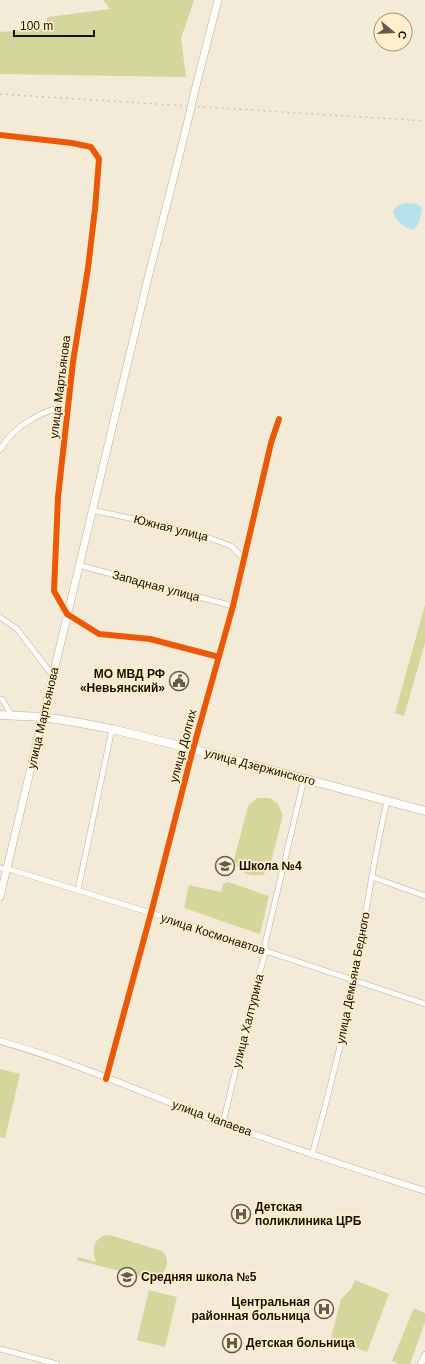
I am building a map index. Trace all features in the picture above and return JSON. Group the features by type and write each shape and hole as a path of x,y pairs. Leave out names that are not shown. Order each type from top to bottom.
{"main road":[{"path":"67,614 148,278 218,1"},
{"name":"улица Мартьянова","path":"0,897 3,868 43,717 67,614"},
{"name":"улица Дзержинского","path":"0,715 43,717 112,729 425,811"}],"street":[{"name":"улица Мартьянова","path":"0,135 72,142 91,147 99,160 88,268 73,362 58,497 54,591 67,614"},
{"path":"0,450 18,428 54,408 68,405"},
{"name":"улица Долгих","path":"106,1079 193,749 233,606 271,442 278,419"},
{"name":"Южная улица","path":"92,510 162,525 207,537 231,546 244,559"},
{"name":"Западная улица","path":"78,565 233,606"},
{"path":"67,614 100,634 150,639 219,657"},
{"path":"0,617 17,629 53,676"},
{"path":"2,699 12,716"},
{"path":"78,890 112,729"},
{"name":"улица Халтурина","path":"223,1123 256,985 266,951 265,944 304,779"},
{"name":"улица Демьяна Бедного","path":"312,1155 335,1070 354,980 387,801"},
{"name":"улица Космонавтов","path":"3,868 151,913 425,1004"},
{"path":"372,877 425,896"},
{"name":"улица Чапаева","path":"0,1041 33,1051 312,1155 425,1191"},
{"path":"0,1349 57,1364"},
{"path":"421,1364 425,1355"}],"green space":[{"path":"103,0 194,0 181,38 186,77 0,74 0,32 42,29 48,17 110,9"},
{"path":"425,605 425,643 404,716 395,713"},
{"path":"257,798 270,798 278,804 283,815 270,866 263,875 252,875 245,873 234,860 248,806"},
{"path":"228,882 269,896 260,934 184,908 189,885 221,892 223,884"},
{"path":"0,1069 20,1074 5,1138 0,1137"},
{"path":"110,1235 162,1251 165,1254 167,1266 163,1273 157,1278 164,1280 163,1282 77,1260 78,1257 96,1262 94,1248 97,1240"},
{"path":"355,1280 389,1294 367,1352 331,1338 341,1299 350,1290"},
{"path":"149,1290 177,1297 165,1347 137,1340"},
{"path":"414,1308 425,1313 425,1322 410,1364 399,1364 392,1361"}],"water":[{"path":"406,203 417,204 422,208 418,223 413,230 401,224 393,213 398,206"}],"railway":[{"path":"0,94 425,121"}],"cycle path":[{"path":"0,135 72,143 91,147 99,159 88,268 73,362 58,497 54,591 67,614 99,634 150,639 219,657"},
{"path":"106,1079 193,749 233,606 271,443 279,419"}],"place":[{"name":"МО МВД РФ «Невьянский»","path":"179,681"},
{"name":"Школа №4","path":"225,866"},
{"name":"Детская поликлиника ЦРБ","path":"241,1214"},
{"name":"Средняя школа №5","path":"127,1277"},
{"name":"Центральная районная больница","path":"324,1309"},
{"name":"Детская больница","path":"232,1343"}]}
